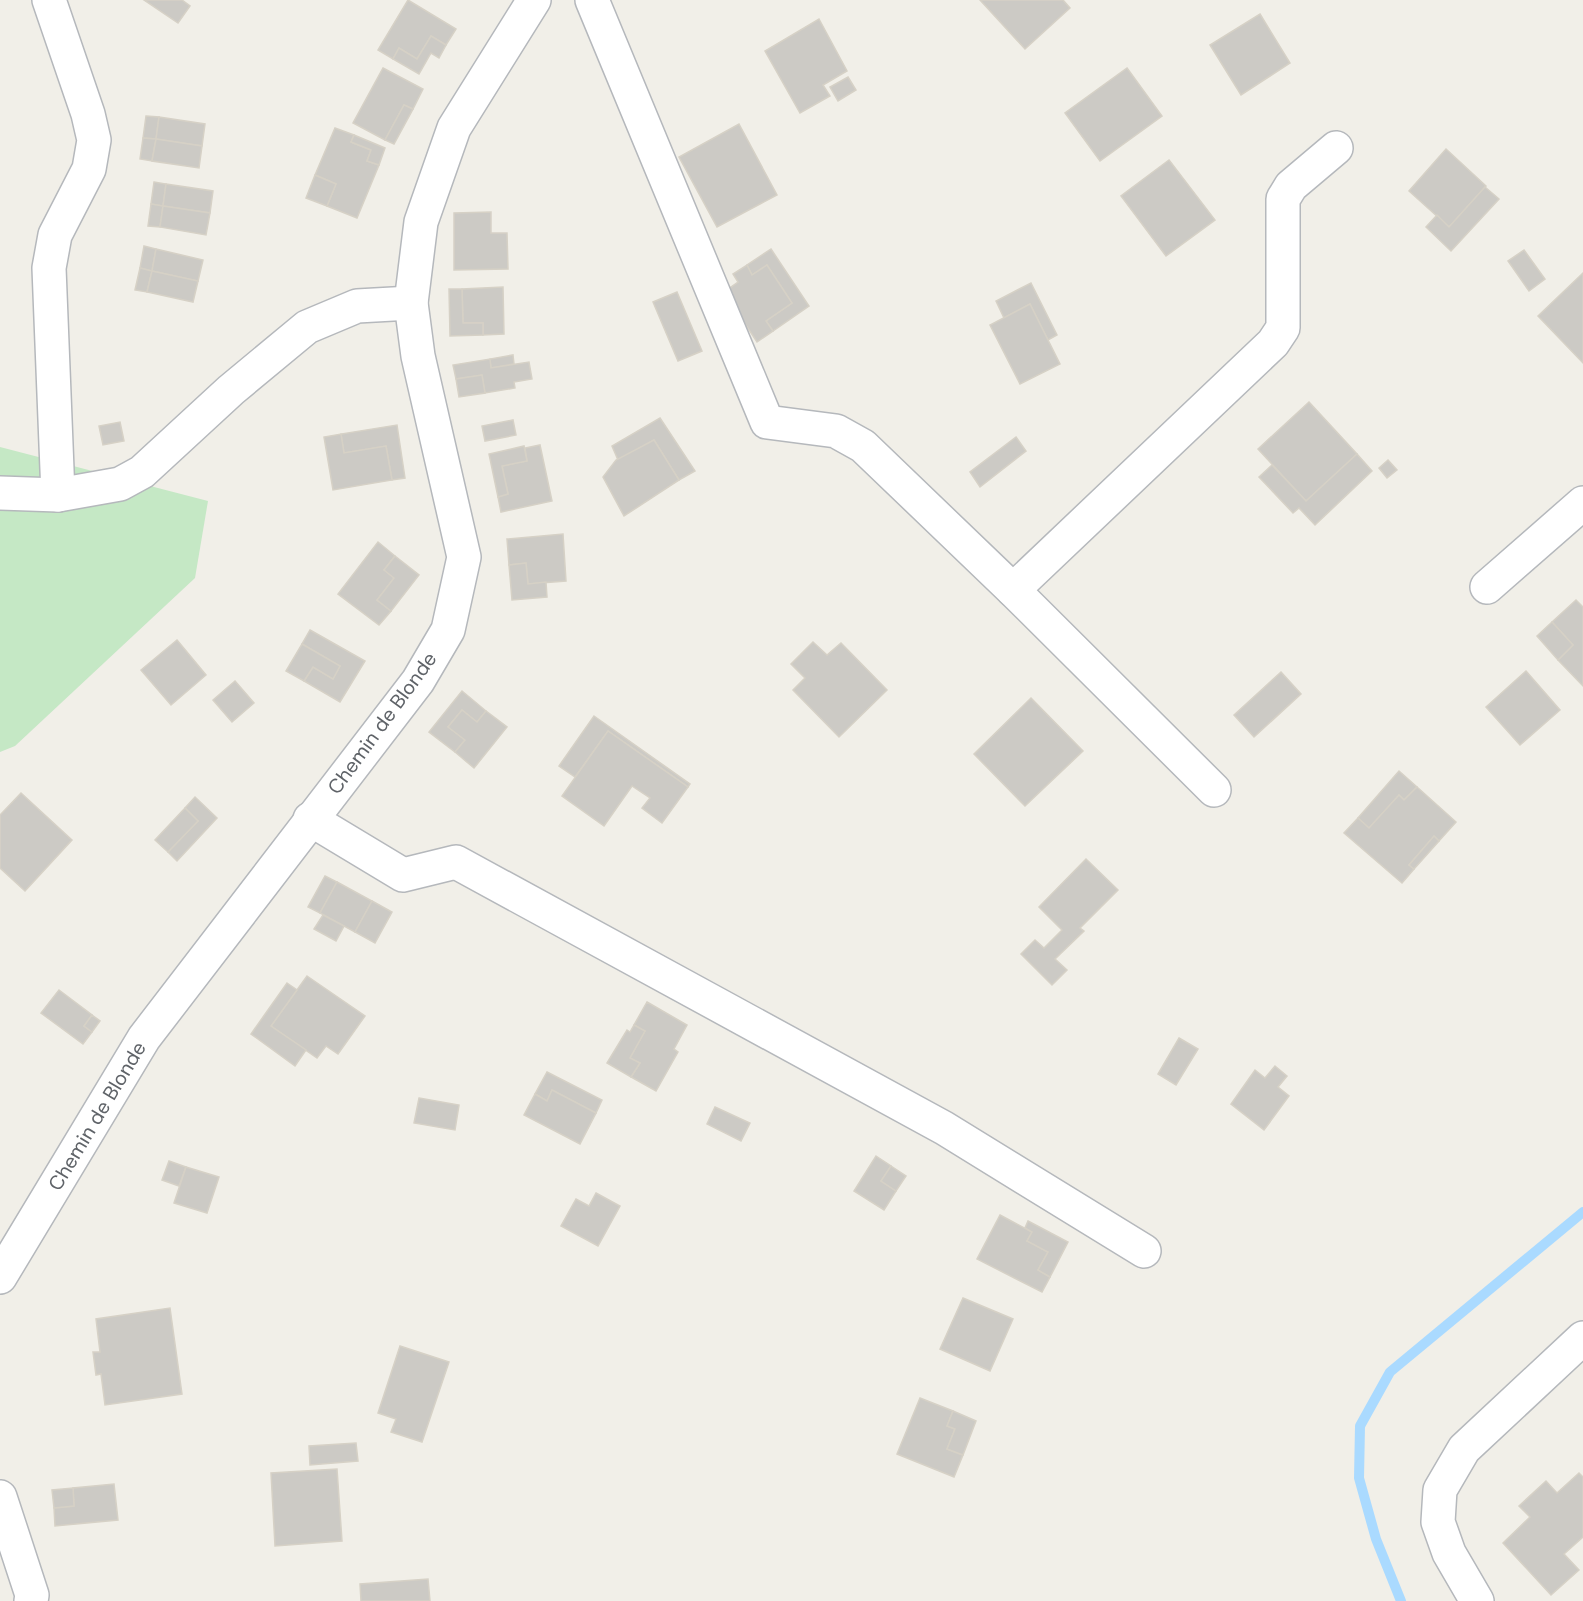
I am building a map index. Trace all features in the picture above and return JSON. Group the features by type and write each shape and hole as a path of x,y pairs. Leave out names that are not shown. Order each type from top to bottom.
{"street":[{"path":"49,0 88,114 94,140 89,169 55,235 49,267 58,495"},
{"name":"Chemin de Blonde","path":"0,1277 144,1038 418,681 448,630 464,557 418,356 411,303 421,222 450,138 534,0"},
{"path":"592,0 764,417 773,424 836,430 849,436 1014,590 1214,790"},
{"path":"1014,590 1272,343 1283,328 1283,199 1291,186 1336,148"},
{"path":"0,494 58,495 120,484 142,472 231,390 307,327 357,306 411,303"},
{"path":"1487,587 1583,503"},
{"path":"310,819 403,875 456,862 944,1128 1144,1251"},
{"path":"1477,1601 1449,1553 1438,1522 1440,1490 1464,1449 1583,1338"},
{"path":"0,1497 32,1594 31,1601"}],"green space":[{"path":"0,447 208,501 195,578 15,746 0,752"}],"building":[{"path":"144,0 182,0 190,6 178,23"},
{"path":"408,0 456,29 446,45 431,36 417,59 399,48 393,59 378,50"},
{"path":"980,0 1063,0 1070,8 1025,49"},
{"path":"1260,14 1290,63 1241,95 1210,45"},
{"path":"819,19 847,71 823,85 830,96 800,113 765,51"},
{"path":"431,36 446,45 439,58 431,53 419,74 393,59 399,48 417,59"},
{"path":"383,68 423,89 413,109 404,105 385,140 353,123"},
{"path":"1127,68 1162,116 1100,161 1065,113"},
{"path":"848,77 856,90 838,101 830,87"},
{"path":"404,105 413,109 394,144 385,140"},
{"path":"146,116 159,117 156,139 143,138"},
{"path":"159,117 205,124 202,146 156,139"},
{"path":"739,124 777,195 717,227 679,157"},
{"path":"335,128 354,135 351,142 371,150 367,161 379,165 357,218 327,206 336,184 315,175"},
{"path":"354,135 385,148 379,165 367,161 371,150 351,142"},
{"path":"143,138 156,139 152,161 140,159"},
{"path":"156,139 202,146 199,168 152,161"},
{"path":"1446,149 1486,186 1449,227 1409,191"},
{"path":"1169,160 1215,220 1166,256 1121,196"},
{"path":"315,175 336,184 327,206 306,198"},
{"path":"154,182 166,184 163,206 151,204"},
{"path":"166,184 213,191 210,213 163,206"},
{"path":"1485,187 1499,199 1451,251 1426,227 1437,215 1449,227"},
{"path":"151,204 163,206 160,227 148,226"},
{"path":"163,206 210,213 206,235 160,227"},
{"path":"491,212 491,233 507,233 508,269 454,270 454,213"},
{"path":"144,246 156,249 152,271 140,268"},
{"path":"156,249 203,260 198,281 152,271"},
{"path":"771,249 809,306 773,331 766,321 792,303 767,265 752,275 747,265"},
{"path":"1524,250 1545,279 1529,291 1508,261"},
{"path":"747,265 752,275 767,265 792,303 766,321 773,331 757,342 724,292 738,282 733,274"},
{"path":"140,268 152,271 147,292 135,290"},
{"path":"152,271 198,281 193,302 147,292"},
{"path":"1583,273 1583,363 1538,316"},
{"path":"1031,283 1057,335 1048,340 1030,304 1004,318 996,301"},
{"path":"503,287 504,334 483,335 483,323 463,323 462,289"},
{"path":"449,289 462,289 463,323 483,323 483,335 450,336"},
{"path":"677,292 702,351 678,361 653,302"},
{"path":"1030,304 1060,364 1020,384 990,325"},
{"path":"513,355 514,364 491,368 490,359"},
{"path":"490,359 491,368 529,362 532,379 514,382 515,388 485,393 482,375 456,379 453,365"},
{"path":"482,375 485,393 459,397 456,379"},
{"path":"1309,402 1357,454 1306,501 1258,449"},
{"path":"660,418 695,471 679,480 654,440 618,460 612,446"},
{"path":"513,420 516,435 485,441 482,426"},
{"path":"120,422 124,441 103,445 99,426"},
{"path":"397,425 405,478 392,480 386,446 344,453 341,434"},
{"path":"341,434 344,453 386,446 392,480 333,490 324,437"},
{"path":"1016,437 1026,451 980,487 970,472"},
{"path":"654,440 679,480 624,516 603,477 616,460"},
{"path":"540,445 552,501 501,512 498,497 508,494 502,466 527,461 525,448"},
{"path":"524,446 527,461 502,466 508,494 498,497 489,454"},
{"path":"1357,454 1372,471 1315,525 1299,508 1293,513 1259,477 1272,465 1306,501"},
{"path":"1388,460 1397,470 1387,478 1379,468"},
{"path":"563,534 566,581 528,584 526,563 509,565 507,539"},
{"path":"378,542 395,556 384,570 394,578 377,600 391,611 379,625 338,594"},
{"path":"395,556 419,575 391,611 377,600 394,578 384,570"},
{"path":"526,563 528,584 546,582 547,597 512,600 509,565"},
{"path":"1576,600 1583,607 1583,686 1558,660 1573,645 1552,622"},
{"path":"1552,622 1573,645 1558,660 1537,636"},
{"path":"310,630 365,661 340,702 304,681 313,667 333,679 340,666 302,644"},
{"path":"177,640 206,675 171,705 141,670"},
{"path":"813,642 827,655 841,643 887,690 839,737 793,690 805,678 791,664"},
{"path":"302,644 340,666 333,679 313,667 304,681 286,671"},
{"path":"1526,671 1560,710 1520,745 1486,707"},
{"path":"1281,672 1301,694 1254,737 1234,715"},
{"path":"235,681 254,703 232,722 213,700"},
{"path":"462,691 486,711 477,722 462,710 448,727 465,740 455,752 429,732"},
{"path":"1031,698 1083,751 1025,806 974,754"},
{"path":"462,710 477,722 486,711 507,727 474,768 455,752 465,740 448,727"},
{"path":"594,716 690,784 688,787 608,731 575,777 559,766"},
{"path":"608,731 688,787 662,823 642,808 650,798 632,786 604,826 562,796"},
{"path":"1399,771 1417,787 1404,800 1399,795 1369,828 1358,818"},
{"path":"1417,787 1456,822 1439,841 1434,836 1409,865 1414,869 1402,883 1344,833 1358,818 1369,828 1399,795 1404,800"},
{"path":"21,793 72,840 25,891 0,868 0,815"},
{"path":"195,797 217,818 177,861 168,852 198,821 185,808"},
{"path":"185,808 198,821 168,852 155,840"},
{"path":"1434,836 1439,841 1414,869 1409,865"},
{"path":"1086,859 1118,890 1080,928 1084,931 1055,959 1067,970 1052,985 1021,954 1035,940 1044,948 1062,930 1039,907"},
{"path":"325,876 337,882 320,913 308,907"},
{"path":"337,882 372,901 355,932 320,913"},
{"path":"372,901 392,912 375,943 355,932"},
{"path":"323,915 344,926 336,941 314,929"},
{"path":"307,976 365,1016 338,1054 326,1046 317,1058 271,1026"},
{"path":"287,983 297,990 271,1026 306,1050 295,1066 251,1034"},
{"path":"59,990 92,1015 84,1026 92,1032 83,1044 41,1013"},
{"path":"647,1002 687,1025 674,1049 678,1052 656,1091 631,1077 640,1063 630,1058 645,1031 634,1025"},
{"path":"92,1015 100,1021 92,1032 84,1026"},
{"path":"634,1025 645,1031 630,1058 640,1063 631,1077 607,1063 627,1030 630,1032"},
{"path":"1179,1038 1198,1049 1176,1085 1158,1074"},
{"path":"1275,1066 1287,1076 1278,1087 1289,1096 1264,1130 1231,1104 1255,1070 1265,1078"},
{"path":"547,1072 602,1100 596,1113 552,1090 547,1101 535,1094"},
{"path":"552,1090 596,1113 580,1144 524,1115 535,1094 547,1101"},
{"path":"419,1098 459,1105 455,1130 414,1123"},
{"path":"715,1107 750,1123 741,1141 707,1124"},
{"path":"876,1156 891,1166 881,1181 896,1191 884,1210 854,1191"},
{"path":"169,1161 186,1167 179,1186 162,1180"},
{"path":"891,1166 906,1176 896,1191 881,1181"},
{"path":"186,1167 219,1177 207,1213 174,1203"},
{"path":"596,1193 620,1206 598,1246 561,1226 576,1199 589,1206"},
{"path":"1000,1215 1032,1232 1027,1241 1048,1252 1038,1270 1050,1277 1042,1292 977,1259"},
{"path":"1028,1221 1068,1242 1050,1277 1038,1270 1048,1252 1027,1241 1032,1232 1025,1228"},
{"path":"963,1298 1013,1319 990,1371 940,1349"},
{"path":"170,1308 182,1394 105,1405 101,1374 96,1375 93,1352 100,1352 96,1319"},
{"path":"400,1346 449,1362 422,1442 391,1432 396,1419 378,1413"},
{"path":"920,1398 953,1411 947,1426 955,1429 947,1449 963,1455 954,1477 897,1454"},
{"path":"953,1411 976,1421 963,1455 947,1449 955,1429 947,1426"},
{"path":"356,1443 358,1461 310,1465 309,1446"},
{"path":"337,1469 342,1541 275,1546 271,1473"},
{"path":"1579,1473 1583,1477 1583,1537 1564,1554 1579,1570 1551,1595 1503,1543 1530,1517 1519,1506 1546,1481 1557,1493"},
{"path":"114,1484 118,1520 55,1526 54,1508 74,1506 73,1488"},
{"path":"73,1488 74,1506 54,1508 52,1490"},
{"path":"428,1579 430,1601 361,1601 360,1584"}],"waterway":[{"path":"1401,1601 1376,1539 1359,1478 1360,1426 1390,1372 1583,1212"}]}
